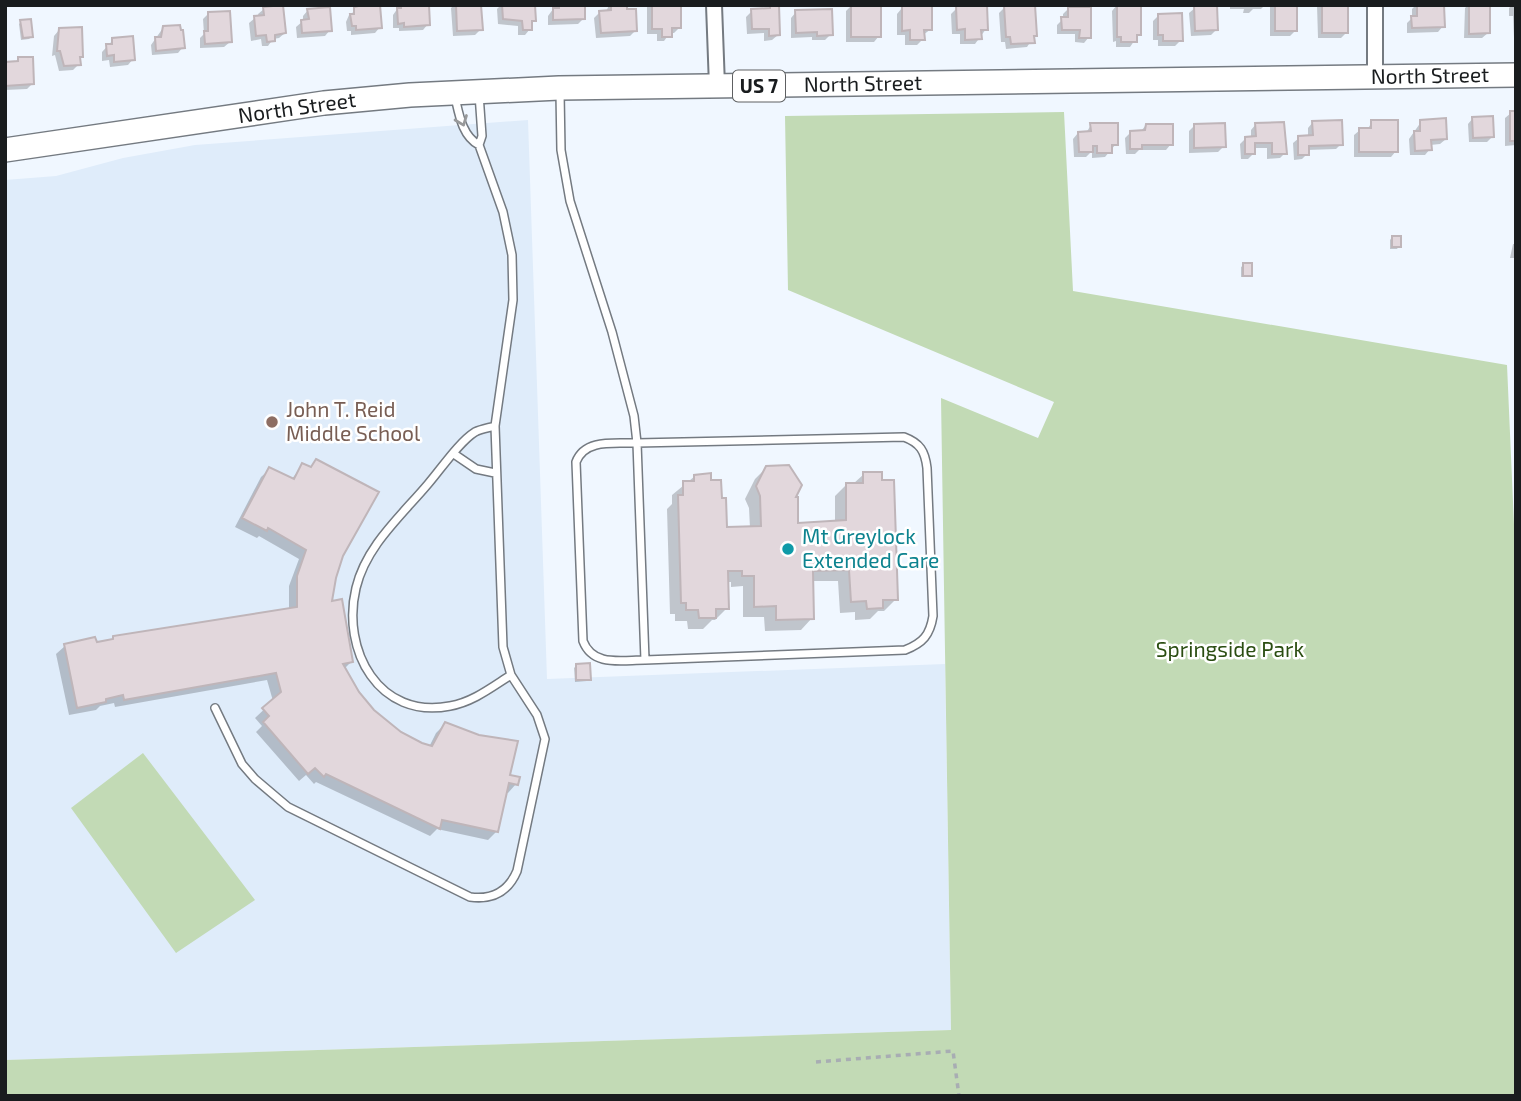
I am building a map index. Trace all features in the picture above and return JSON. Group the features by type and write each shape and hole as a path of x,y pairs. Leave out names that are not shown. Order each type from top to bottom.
{"main road":[{"name":"North Street","path":"5,150 324,103 453,92 559,88 1516,75"}],"street":[{"path":"714,5 717,86"},
{"path":"1375,5 1375,76"}],"lane":[{"path":"559,88 564,174 627,388 637,443 645,660"},
{"path":"478,145 482,136 479,91"},
{"path":"215,708 242,764 262,786 288,807 470,897 482,899 508,888 517,871 544,752 542,727 511,675 503,647 495,426 513,300 512,255 503,212 478,145 470,140 460,118 453,92"},
{"path":"495,426 471,434 373,546 363,566 353,605 360,657 368,672 390,696 403,704 423,709 462,703 511,675"},
{"path":"904,437 915,441 923,449 927,468 933,616 926,638 918,645 905,650 645,660 601,660 586,650 581,633 576,462 579,453 593,446 637,443 904,437"},
{"path":"454,454 476,469 495,473"}],"path":[{"path":"816,1062 953,1051 959,1096"}],"shaded area":[{"name":"John T. Reid Middle School","path":"528,120 547,679 945,664 951,1030 5,1060 5,180 56,176 123,158 195,145"}],"green space":[{"name":"Springside Park","path":"1064,112 1073,291 1507,365 1516,570 1516,1096 5,1096 5,1060 951,1030 941,398 1038,438 1054,402 788,290 785,116"},
{"path":"143,753 255,900 176,953 71,808"}],"building":[{"path":"283,5 286,33 275,35 275,41 267,42 266,35 256,36 254,16 264,15 263,7"},
{"path":"380,5 382,28 356,30 356,26 352,26 350,14 354,14 354,7"},
{"path":"401,5 429,5 430,25 404,27 404,23 398,24 397,8 401,8"},
{"path":"456,5 481,5 483,30 457,31"},
{"path":"502,5 535,5 536,21 532,21 532,30 523,30 522,21 503,19"},
{"path":"559,5 585,5 585,19 553,20 553,8 559,8"},
{"path":"611,5 627,5 627,9 636,9 637,31 601,33 599,11 611,10"},
{"path":"652,5 681,5 681,28 672,28 672,37 662,37 662,29 652,29"},
{"path":"770,5 779,5 780,35 769,36 769,29 752,29 751,9 770,8"},
{"path":"851,5 881,5 881,37 851,37"},
{"path":"987,5 988,30 981,30 982,39 965,40 965,29 957,30 956,6"},
{"path":"1035,5 1035,43 1011,44 1010,37 1006,37 1004,6"},
{"path":"1117,5 1141,5 1141,35 1137,35 1137,42 1121,42 1121,37 1117,37"},
{"path":"1217,5 1218,30 1195,31 1194,6"},
{"path":"1275,5 1297,5 1297,31 1275,31"},
{"path":"1322,5 1348,5 1348,33 1322,33"},
{"path":"1417,5 1444,5 1445,27 1412,28 1411,16 1417,16"},
{"path":"1469,5 1490,5 1490,33 1469,34"},
{"path":"902,6 932,6 932,30 924,30 925,40 910,40 910,30 902,31"},
{"path":"330,7 332,31 302,33 301,20 309,19 307,9"},
{"path":"1068,7 1091,7 1091,38 1079,38 1080,30 1062,30 1061,17 1068,17"},
{"path":"832,9 833,35 817,36 817,32 796,33 795,10"},
{"path":"230,11 232,42 205,44 204,31 208,31 208,12"},
{"path":"1182,13 1183,41 1163,41 1163,35 1158,35 1158,14"},
{"path":"31,19 33,37 23,38 20,20"},
{"path":"180,25 185,48 156,51 155,37 161,37 163,26"},
{"path":"82,27 81,65 64,66 60,51 57,51 59,28"},
{"path":"133,36 135,60 114,62 114,55 107,56 106,44 112,44 112,38"},
{"path":"18,57 33,57 34,84 5,86 5,62 18,61"},
{"path":"1510,111 1516,111 1516,141 1510,141"},
{"path":"1493,116 1494,137 1473,138 1472,117"},
{"path":"1446,118 1447,139 1431,140 1432,150 1415,151 1414,131 1420,131 1420,120"},
{"path":"1342,120 1343,145 1309,146 1309,155 1298,155 1298,136 1313,135 1312,121"},
{"path":"1371,120 1398,120 1398,152 1359,152 1359,128 1371,128"},
{"path":"1284,122 1287,154 1272,154 1272,143 1255,143 1255,154 1245,154 1245,137 1256,136 1255,123"},
{"path":"1090,123 1118,123 1118,145 1112,145 1112,153 1097,153 1097,146 1093,146 1093,152 1079,152 1078,132 1091,131"},
{"path":"1225,123 1226,147 1194,148 1194,124"},
{"path":"1146,124 1173,124 1173,145 1142,145 1142,149 1130,149 1130,131 1145,130"},
{"path":"1392,236 1401,236 1401,247 1392,247"},
{"path":"1243,263 1252,263 1252,276 1243,276"},
{"path":"316,459 379,492 343,556 336,578 332,601 342,599 353,662 343,664 359,692 374,710 401,732 422,743 432,746 445,722 479,735 518,741 510,775 520,777 518,785 509,783 498,832 442,820 440,829 326,774 324,777 315,768 308,774 263,722 269,716 262,708 281,692 276,673 124,700 123,695 106,699 106,702 77,708 64,644 95,637 97,642 113,639 113,636 297,607 297,576 306,550 268,528 267,531 242,518 269,467 294,479 302,463 311,467"},
{"name":"Mt Greylock Extended Care","path":"789,465 802,485 796,497 798,523 846,520 846,483 863,483 863,472 882,472 882,480 894,480 898,600 883,600 883,608 867,609 866,601 851,602 849,570 813,571 814,619 776,620 776,606 754,607 754,576 742,576 742,571 728,571 729,609 716,609 716,618 699,618 698,610 686,610 686,603 681,603 678,495 683,495 683,481 694,481 694,475 711,473 711,480 721,480 722,498 726,498 727,527 761,526 760,496 756,486 766,466"},
{"path":"590,663 591,680 576,680 576,664"}],"place":[{"name":"John T. Reid Middle School","path":"272,422"},
{"name":"Mt Greylock Extended Care","path":"788,549"}]}
